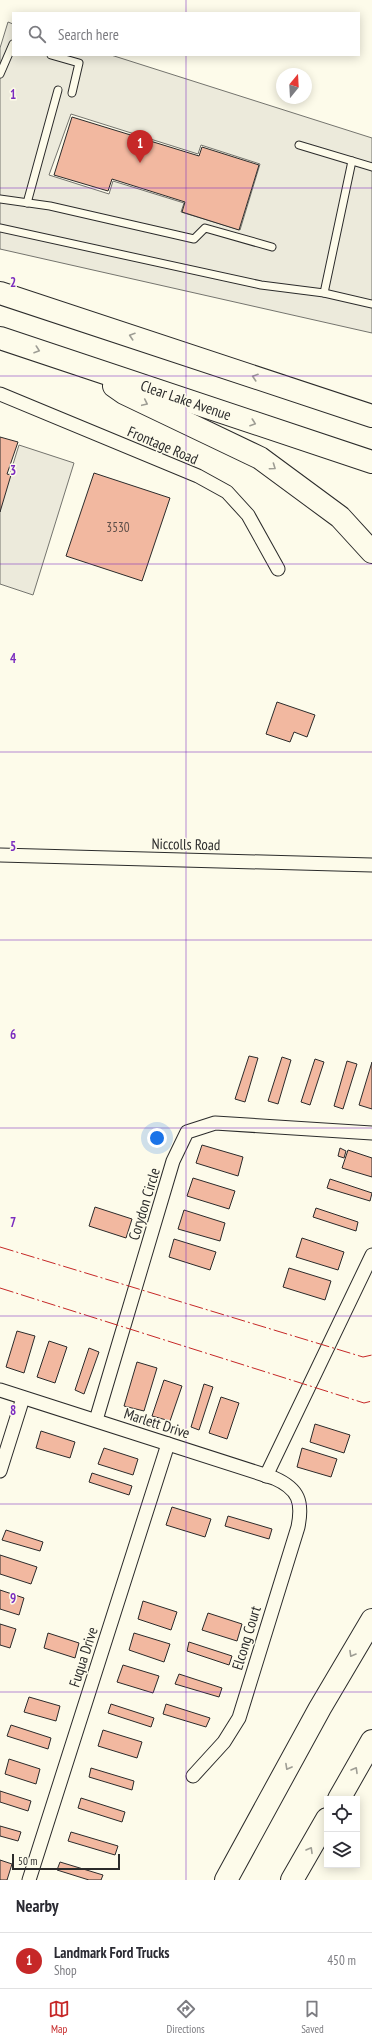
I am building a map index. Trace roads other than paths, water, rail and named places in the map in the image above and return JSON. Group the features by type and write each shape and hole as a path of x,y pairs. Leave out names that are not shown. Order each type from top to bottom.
{"highway":[{"path":"0,293 372,416"},
{"name":"Clear Lake Avenue","path":"0,338 372,462"},
{"path":"88,367 124,393 260,458 340,517 372,552"},
{"path":"288,388 372,405"},
{"path":"226,1880 320,1708 372,1620"},
{"path":"341,1796 372,1741"},
{"path":"292,1880 324,1824"}],"street":[{"name":"Frontage Road","path":"0,394 198,476 227,492 248,516 278,569"},
{"name":"Niccolls Road","path":"0,855 372,865"},
{"name":"Corydon Circle","path":"96,1420 173,1161 186,1132 215,1123 372,1133"},
{"path":"266,1476 372,1255"},
{"name":"Marlett Drive","path":"0,1390 266,1476 282,1482 298,1497"},
{"path":"0,1472 23,1398"},
{"name":"Fuqua Drive","path":"29,1880 168,1444"},
{"name":"Elcong Court","path":"193,1776 224,1742 239,1718 298,1527 300,1511 298,1497"}],"lane":[{"path":"0,74 12,46"},
{"path":"54,56 79,63 72,94"},
{"path":"27,203 58,90"},
{"path":"299,145 372,167"},
{"path":"324,293 352,161"},
{"path":"0,199 50,206 194,239 205,228 272,247"},
{"path":"0,228 261,285 324,293 372,304"}],"place":[{"name":"Landmark Ford Trucks","path":"140,163"}]}
